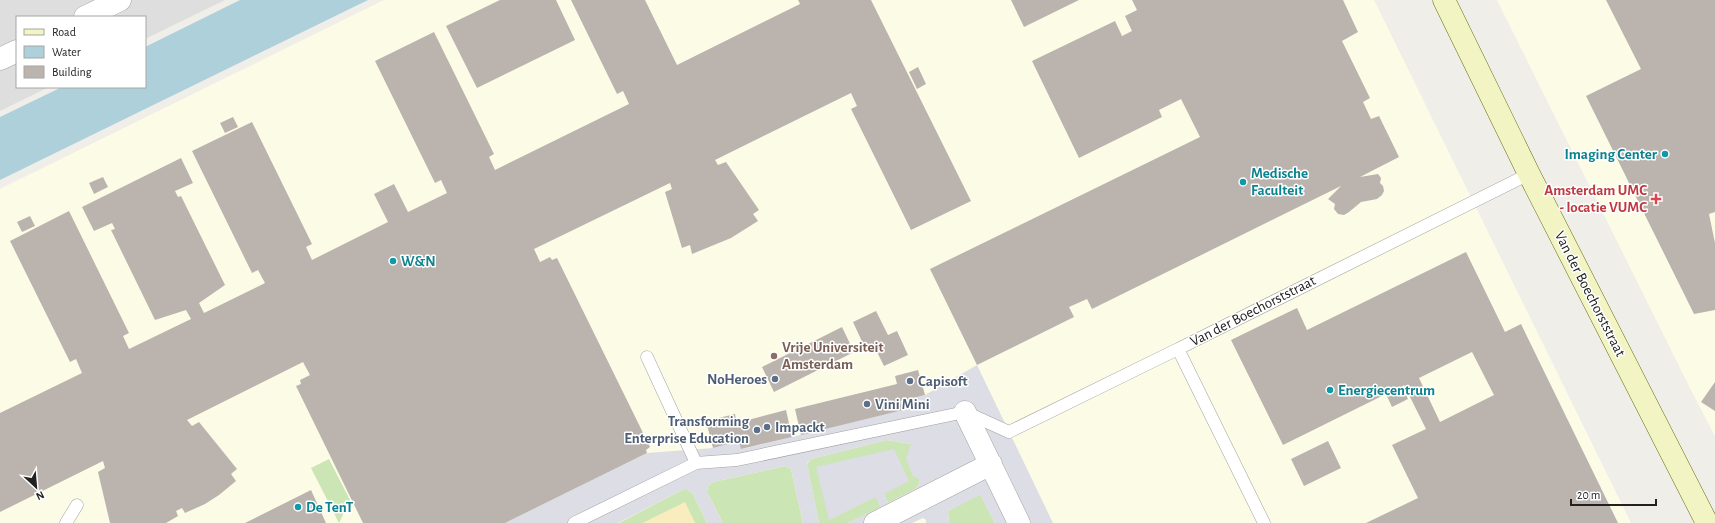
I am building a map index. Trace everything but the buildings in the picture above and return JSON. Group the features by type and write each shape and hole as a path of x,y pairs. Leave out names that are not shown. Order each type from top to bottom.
{"street":[{"path":"87,16 120,0"},
{"name":"Van der Boechorststraat","path":"1444,0 1529,174 1707,523"},
{"path":"0,59 16,51"},
{"path":"965,412 1019,523"},
{"path":"875,523 991,464"}],"lane":[{"name":"Van der Boechorststraat","path":"1264,523 1178,349 1529,174"},
{"path":"574,523 696,463 738,460 965,412 1009,432 1178,349"},
{"path":"647,356 696,463"},
{"path":"66,523 77,505"}],"shaded area":[{"path":"0,0 225,0 146,39 146,16 16,16 16,88 47,88 0,111"},
{"name":"Vrije Universiteit Amsterdam","path":"384,0 1374,0 1631,523 0,523 0,189"},
{"name":"Amsterdam UMC - locatie VUMC","path":"1497,0 1715,0 1715,436 1695,398"},
{"path":"977,365 1053,523 995,523 980,495 948,511 949,523 926,523 926,520 923,518 912,523 848,523 880,507 876,497 829,520 816,467 894,449 909,481 884,494 888,503 917,488 920,480 913,476 906,459 911,444 887,440 811,459 807,463 819,523 803,523 791,469 785,466 713,482 708,486 707,492 723,523 707,523 693,494 688,490 682,490 618,523 505,523 647,453 713,448 739,441 742,449 902,410 900,401 925,395"}],"green space":[{"path":"887,440 911,444 920,480 917,488 888,503 884,494 876,497 881,507 848,523 819,523 807,464 811,459"},
{"path":"329,459 350,500 339,523 311,468"},
{"path":"785,466 791,469 803,523 723,523 707,492 708,486 713,482"},
{"path":"682,490 688,490 693,494 707,523 695,523 684,503 643,523 619,523"},
{"path":"980,494 995,523 949,523 948,511"}],"sand":[{"path":"685,502 695,523 643,523"}],"water":[{"path":"240,0 368,0 0,180 0,117 60,88 146,88 146,47"}],"place":[{"name":"Imaging Center","path":"1665,154"},
{"name":"Medische Faculteit","path":"1243,182"},
{"name":"Amsterdam UMC - locatie VUMC","path":"1656,199"},
{"name":"W&N","path":"393,261"},
{"name":"Vrije Universiteit Amsterdam","path":"774,356"},
{"name":"NoHeroes","path":"775,379"},
{"name":"Capisoft","path":"910,381"},
{"name":"Energiecentrum","path":"1330,390"},
{"name":"Vini Mini","path":"867,404"},
{"name":"Impackt","path":"767,427"},
{"name":"Transforming Enterprise Education","path":"757,430"},
{"name":"De TenT","path":"298,507"}]}
